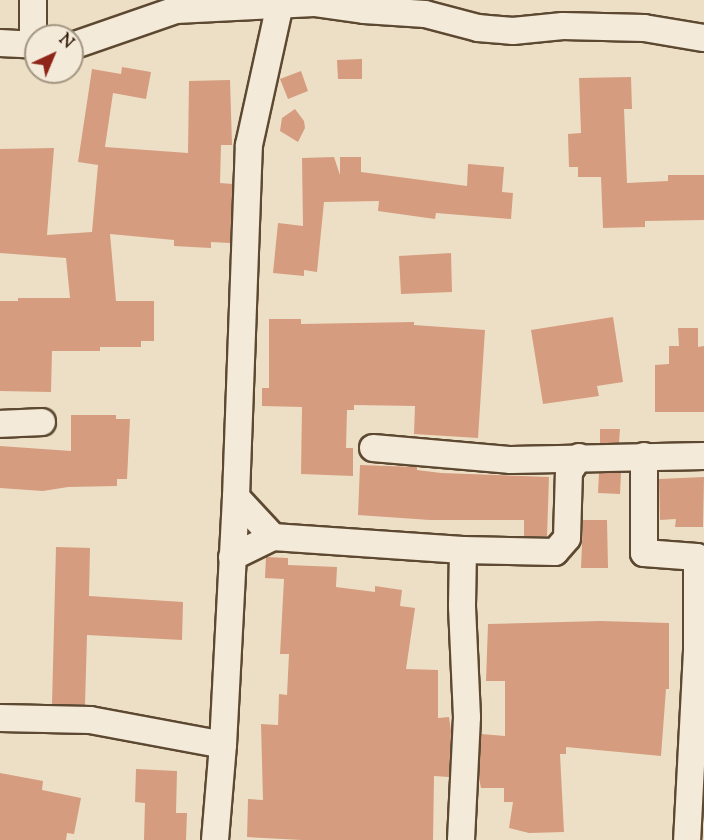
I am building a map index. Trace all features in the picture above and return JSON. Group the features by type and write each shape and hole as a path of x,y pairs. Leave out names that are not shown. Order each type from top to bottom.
{"street":[{"path":"33,0 34,24"},
{"path":"84,42 176,10 314,3 364,10 425,14 478,28 513,30 563,26 644,28 704,38"},
{"path":"215,840 223,745 236,497 249,145 280,4"},
{"path":"0,43 24,44"},
{"path":"0,424 42,423"},
{"path":"373,448 511,460 704,456"},
{"path":"644,456 644,553 698,557 697,651 687,840"},
{"path":"232,557 273,537 463,550 555,552 567,538 569,472 579,457"},
{"path":"236,497 273,537"},
{"path":"460,840 467,717 462,606 463,550"},
{"path":"0,718 90,720 223,745"}],"building":[{"path":"362,59 362,79 338,79 337,60"},
{"path":"122,67 151,72 146,99 113,93 105,147 188,153 189,81 230,80 232,145 221,145 220,183 233,184 230,243 211,242 211,248 174,246 174,240 110,234 116,301 154,301 154,341 141,341 141,347 100,347 100,351 52,351 51,392 0,391 0,301 18,301 18,298 70,298 66,258 0,253 0,149 54,148 47,235 92,232 98,165 78,162 92,69 121,74"},
{"path":"301,71 308,91 288,99 280,79"},
{"path":"631,77 632,109 624,109 627,183 668,181 668,175 704,175 704,220 645,221 645,227 603,228 601,177 578,177 578,167 569,167 568,134 581,133 579,78"},
{"path":"295,109 304,121 305,128 298,142 280,131 282,118"},
{"path":"334,157 340,175 340,157 361,157 361,172 467,186 468,164 504,167 502,192 513,193 511,219 436,213 435,219 378,211 379,201 324,202 317,272 304,270 304,276 273,273 278,223 303,226 302,158"},
{"path":"451,253 452,292 401,294 399,256"},
{"path":"613,317 623,382 597,386 599,396 543,404 531,330"},
{"path":"269,319 301,319 301,324 414,322 414,325 485,330 478,438 414,434 415,406 354,405 354,410 347,410 346,448 353,448 353,476 301,474 302,407 262,406 262,388 269,388"},
{"path":"678,328 698,328 698,347 704,346 704,412 655,412 655,365 669,364 669,346 679,346"},
{"path":"71,415 116,415 116,419 130,419 127,479 117,479 117,486 68,487 43,491 0,488 0,446 71,451"},
{"path":"600,429 620,429 619,443 600,443"},
{"path":"360,465 417,467 417,470 441,473 549,477 547,537 524,536 524,520 430,520 358,515"},
{"path":"599,473 621,473 620,494 598,493"},
{"path":"704,477 703,527 675,527 676,519 660,520 659,479"},
{"path":"583,520 607,520 608,568 581,568"},
{"path":"56,547 90,548 89,596 183,602 182,640 87,635 85,705 52,704"},
{"path":"266,557 288,558 288,565 337,567 336,587 375,592 375,586 402,590 400,606 415,608 406,669 438,670 438,718 449,717 451,731 449,777 434,776 433,840 302,840 247,837 248,799 263,800 261,724 278,725 279,694 287,695 289,654 280,654 284,579 265,578"},
{"path":"600,621 669,623 669,689 666,689 661,756 566,747 566,754 560,754 564,832 529,833 509,828 513,802 504,802 504,788 481,788 479,779 481,734 505,736 505,681 486,681 488,624"},
{"path":"136,769 177,771 176,813 187,813 186,840 144,840 145,803 135,802"},
{"path":"0,773 43,781 42,790 81,798 74,834 67,833 66,840 0,840"}]}
